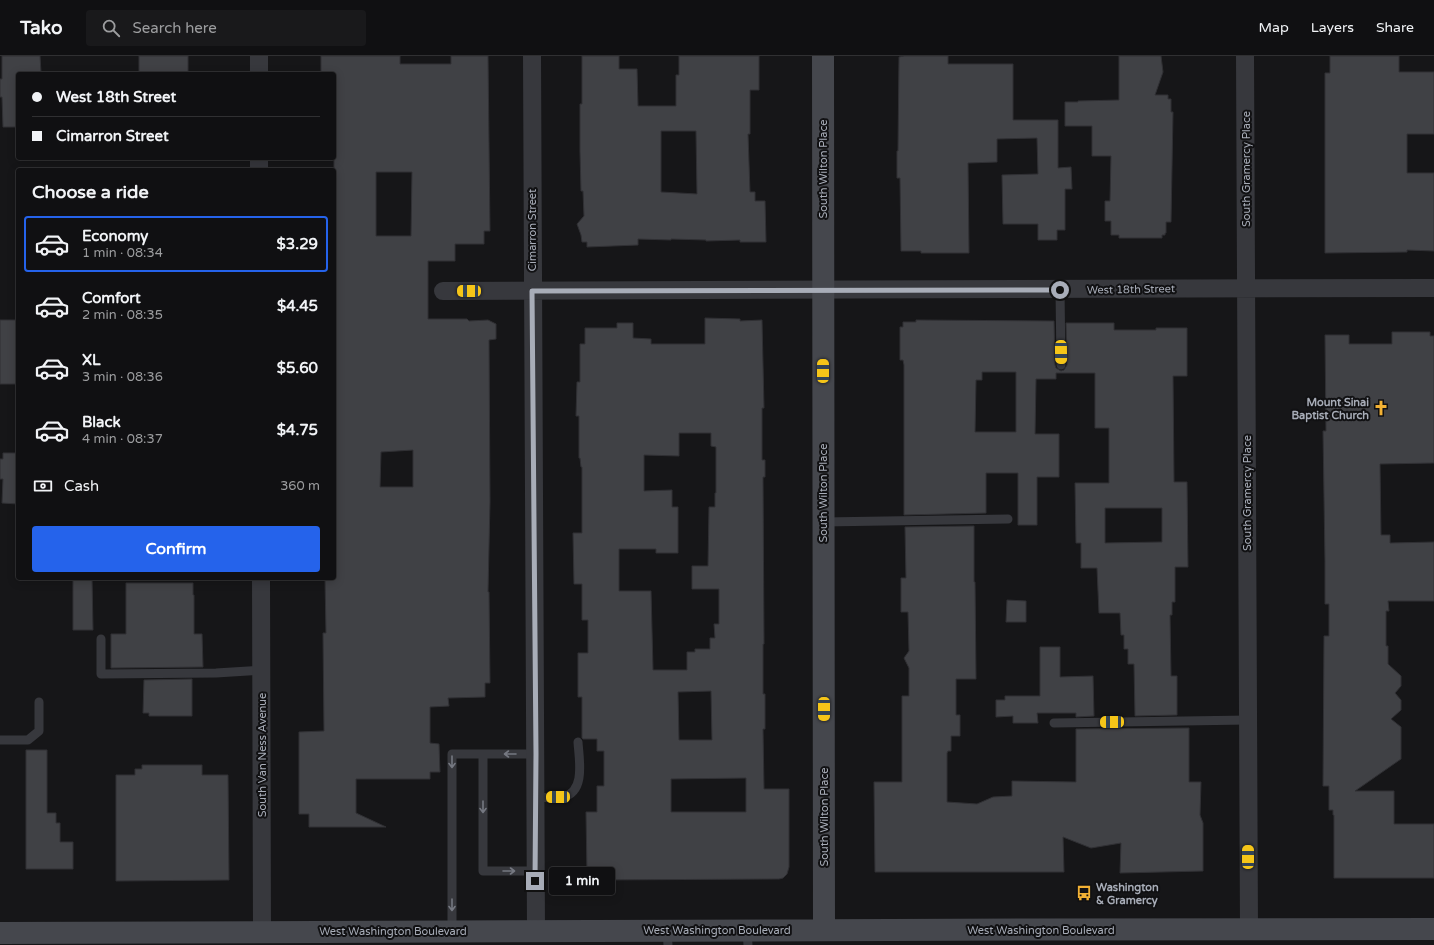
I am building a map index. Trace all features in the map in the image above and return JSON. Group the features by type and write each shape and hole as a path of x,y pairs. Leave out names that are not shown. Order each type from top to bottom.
{"main road":[{"name":"South Wilton Place","path":"824,56 824,929"},
{"name":"West Washington Boulevard","path":"0,932 45,939 262,932 452,931 522,936 748,938 824,929 1154,937 1249,930 1434,929"}],"street":[{"path":"259,56 259,72"},
{"name":"Cimarron Street","path":"522,936 535,871 536,754 532,291 532,56"},
{"name":"South Gramercy Place","path":"1245,56 1249,930"},
{"name":"West 18th Street","path":"443,291 1434,288"},
{"name":"South Van Ness Avenue","path":"261,580 262,932"}],"lane":[{"path":"1060,290 1061,365"},
{"path":"824,522 1008,518"},
{"path":"101,639 101,674 216,673 262,670"},
{"path":"0,740 28,740 39,731 39,702"},
{"path":"1054,723 1248,720"},
{"path":"535,798 564,797 573,792 580,778 578,742"},
{"path":"452,931 452,754 536,754"},
{"path":"483,754 483,871 535,871"}],"building":[{"path":"2,56 40,56 41,72 16,72 16,127 3,127 2,97 0,97 0,79 2,79"},
{"path":"139,56 188,56 188,72 139,72"},
{"path":"321,56 400,56 400,64 451,64 451,56 488,56 490,231 484,231 484,244 455,244 455,261 428,261 428,319 467,319 469,321 488,320 496,324 496,339 489,340 490,502 488,592 490,683 485,683 485,697 448,698 449,706 430,707 430,743 439,744 440,772 430,772 430,779 356,779 356,813 386,827 309,827 309,814 299,814 299,732 324,731 323,633 326,633 325,580 336,580 336,168 334,168 334,160 336,160 336,72 321,72","holes":["376,172 412,172 411,236 376,236","413,450 413,487 380,487 381,452"]},
{"path":"582,56 619,56 619,69 637,69 638,106 676,106 676,75 679,75 679,56 759,56 759,90 750,90 750,134 748,134 750,192 755,192 755,201 765,201 766,242 740,242 740,240 706,241 638,239 638,245 587,247 587,242 582,242 577,224 584,216 583,191 581,191 580,152 580,104 582,104","holes":["661,131 696,131 697,194 661,192"]},
{"path":"948,56 948,64 1013,64 1013,120 1058,120 1058,168 1071,167 1072,189 1065,189 1065,230 1057,230 1057,240 1038,240 1038,224 1003,224 1002,175 1038,174 1037,138 997,139 997,162 968,163 969,253 921,253 921,251 901,251 900,178 897,178 897,151 899,57"},
{"path":"1119,56 1161,56 1163,72 1155,95 1168,95 1168,99 1171,99 1171,112 1173,112 1171,222 1166,222 1166,233 1165,235 1162,235 1162,238 1119,238 1119,235 1111,235 1111,221 1105,221 1105,201 1110,201 1111,156 1092,156 1092,126 1065,126 1065,102 1119,100"},
{"path":"1330,56 1399,56 1399,72 1434,72 1434,134 1407,134 1407,173 1434,173 1434,251 1407,250 1407,252 1325,253 1325,73 1330,73"},
{"path":"705,318 740,319 740,321 762,320 764,408 762,408 762,460 765,460 765,477 763,477 763,694 765,694 765,729 763,729 764,789 789,789 789,867 787,874 783,878 779,879 593,880 587,873 586,812 597,812 597,786 604,786 604,751 597,751 597,739 582,738 582,697 578,697 578,653 588,653 588,620 582,620 582,584 574,584 573,533 582,533 582,467 579,458 579,416 576,416 577,382 580,382 580,344 585,344 585,328 617,328 617,323 633,323 633,338 651,339 651,344 705,344","holes":["679,433 711,433 711,446 716,447 716,493 715,507 709,507 708,566 692,566 692,589 719,589 719,624 714,624 715,638 710,638 710,649 695,649 695,652 687,652 687,670 653,670 651,591 619,591 619,549 656,549 656,553 678,553 678,507 672,507 672,490 644,491 644,455 679,456","711,691 712,740 679,740 678,692","746,778 746,812 671,812 671,779"]},
{"path":"0,320 16,320 16,384 0,384"},
{"path":"916,320 1054,321 1055,365 1056,368 1061,371 1064,370 1067,365 1066,323 1114,323 1114,330 1187,328 1187,376 1173,376 1174,482 1187,482 1188,567 1175,567 1175,602 1172,602 1172,615 1170,615 1171,676 1177,676 1177,715 1135,716 1134,664 1128,664 1128,649 1124,649 1124,635 1121,635 1120,613 1099,613 1097,568 1081,568 1081,543 1076,543 1075,483 1109,483 1109,428 1095,428 1095,373 1056,373 1056,379 1036,379 1035,434 1059,434 1059,477 1037,477 1037,525 1018,525 1018,473 986,473 986,513 904,515 904,365 903,360 900,360 900,327 903,327 903,322 916,322","holes":["982,372 1016,372 1016,432 975,432 976,380 982,380","1105,508 1162,508 1162,542 1105,543"]},
{"path":"1392,332 1430,332 1430,336 1434,336 1434,463 1380,464 1381,535 1390,535 1390,543 1434,542 1434,601 1388,601 1389,611 1386,611 1386,646 1388,646 1388,664 1401,676 1401,686 1395,693 1401,700 1401,710 1391,719 1401,727 1401,759 1355,791 1394,791 1394,824 1434,824 1434,878 1334,878 1334,815 1333,810 1329,810 1329,786 1323,786 1324,636 1329,636 1329,604 1325,604 1323,431 1326,431 1325,335 1349,335 1349,344 1392,344"},
{"path":"3,453 16,453 16,504 2,503 3,479 0,479 0,459 3,459"},
{"path":"974,526 976,679 956,679 956,715 960,715 960,736 951,736 951,751 948,751 947,753 947,802 977,804 993,797 1012,796 1012,781 1076,782 1076,729 1189,728 1189,782 1201,782 1200,815 1203,823 1203,871 1120,873 1121,843 1091,848 1063,837 1064,872 875,872 874,782 902,782 902,696 909,696 909,668 904,658 909,651 908,612 901,612 901,578 906,578 905,527"},
{"path":"73,580 92,580 93,630 73,630"},
{"path":"126,583 193,583 194,634 202,634 203,667 111,668 111,634 126,634"},
{"path":"1007,600 1026,601 1026,622 1006,622"},
{"path":"1040,647 1060,647 1060,677 1093,676 1094,716 1076,717 1076,713 1037,713 1038,723 1013,723 1013,716 996,717 996,700 1005,700 1005,696 1040,696"},
{"path":"192,679 192,716 149,716 149,713 143,713 144,680"},
{"path":"26,750 47,750 47,813 56,813 56,823 60,823 60,842 73,842 73,869 26,869"},
{"path":"142,765 202,765 202,775 228,775 229,880 116,881 116,775 135,775 135,769 142,769"}],"place":[{"name":"Mount Sinai Baptist Church","path":"1381,408"},
{"name":"Washington & Gramercy","path":"1084,893"}],"route":[{"path":"535,881 536,754 532,291 1060,290"}]}
